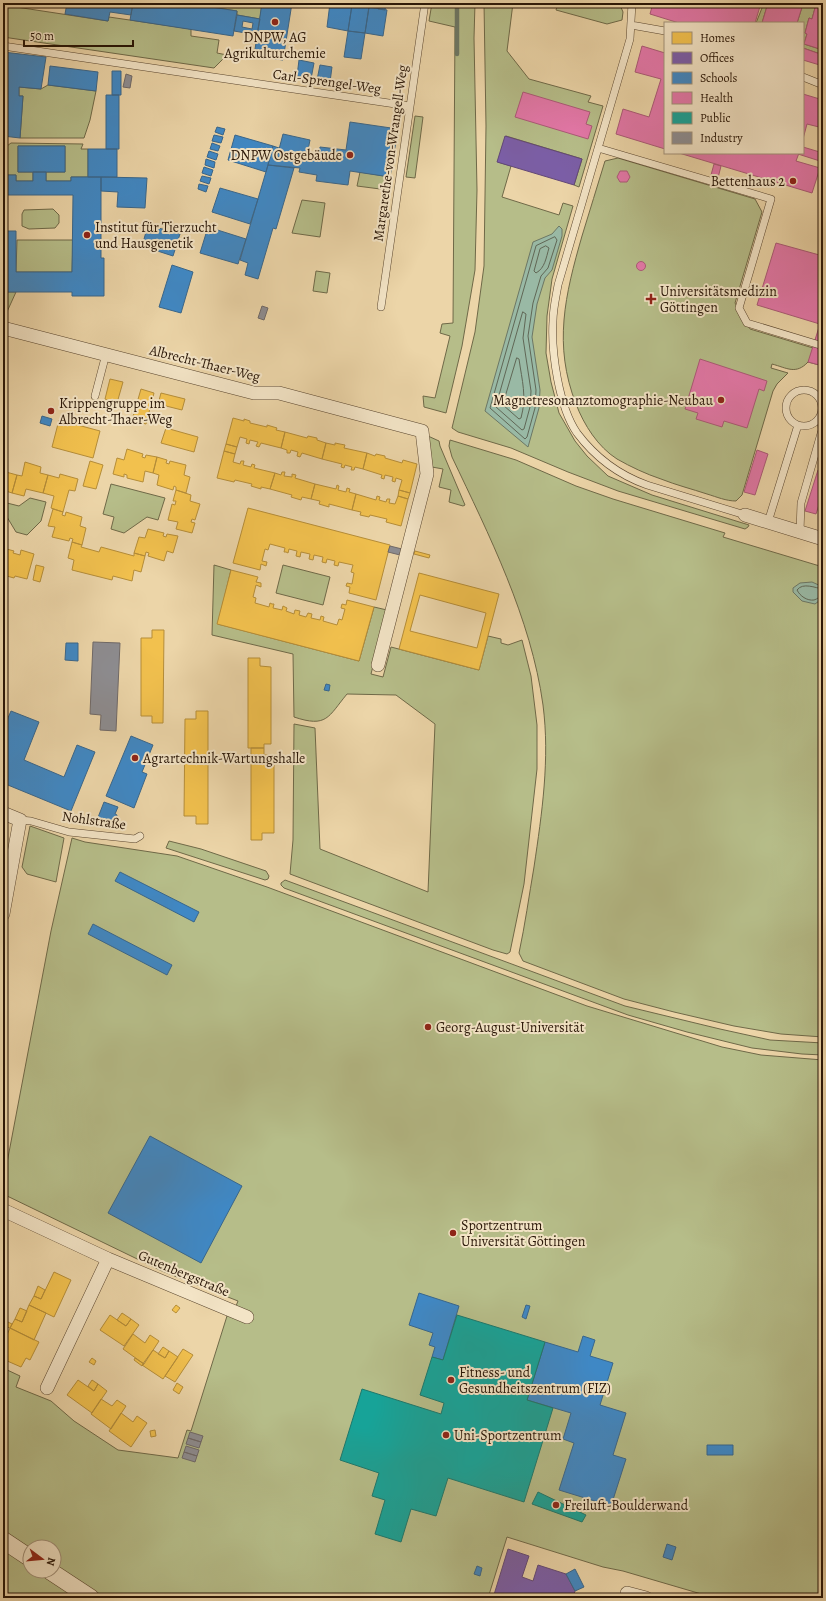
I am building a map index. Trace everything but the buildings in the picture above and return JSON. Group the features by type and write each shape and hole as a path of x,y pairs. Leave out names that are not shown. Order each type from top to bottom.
{"street":[{"name":"Albrecht-Thaer-Weg","path":"3,328 254,393 280,393 422,431 427,474 378,665"},
{"path":"745,515 823,539"},
{"path":"3,813 20,820 3,914"},
{"name":"Gutenbergstraße","path":"3,1210 108,1259 247,1317"},
{"path":"47,1388 108,1259"},
{"path":"3,1540 22,1553"},
{"path":"62,1579 91,1598"},
{"path":"627,1593 646,1598"}],"lane":[{"name":"Margarethe-von-Wrangell-Weg","path":"381,307 425,3"},
{"path":"632,3 630,39 558,285 553,321 553,353 556,372 564,403 576,432 595,454 614,469 637,482 745,515"},
{"path":"631,25 664,31"},
{"name":"Carl-Sprengel-Weg","path":"3,46 409,106"},
{"path":"804,77 823,85"},
{"path":"598,148 771,199 739,308 747,323 823,346"},
{"path":"95,396 106,354"},
{"path":"800,532 800,503 822,430 822,404 816,394 808,390 798,390 789,397 786,405 788,416 798,425 810,425 821,415"},
{"path":"768,522 798,425"},
{"name":"Nohlstraße","path":"20,820 31,821 69,832 135,839 140,836"}],"green space":[{"path":"186,3 262,3 260,19 237,15 237,11"},
{"path":"432,3 475,3 474,38 477,190 475,270 462,346 446,413 424,407 423,396 435,398 450,336 440,333 442,324 453,323 455,27 429,21"},
{"path":"484,3 513,3 507,51 529,79 591,96 588,102 603,106 579,187 574,185 582,159 579,158 506,136 498,162 511,166 502,197 559,215 563,203 573,206 552,279 547,316 546,353 551,382 559,413 575,441 587,456 608,476 652,495 749,525 745,529 618,491 511,448 458,432 452,428 475,332 484,266 486,126"},
{"path":"558,3 620,3 623,12 622,20 607,24 556,10"},
{"path":"764,3 768,3 762,22 756,22"},
{"path":"803,4 815,8 812,19 809,18 804,44 804,22 797,22"},
{"path":"3,5 108,21 109,17 191,29 191,36 219,40 217,53 227,55 214,68 3,37"},
{"path":"804,44 823,50 823,55 804,48"},
{"path":"48,85 96,91 90,120 84,138 20,138 23,96 19,96 19,87 41,89"},
{"path":"415,116 423,117 415,178 406,177"},
{"path":"11,143 83,144 81,149 88,149 88,177 71,177 71,181 46,181 46,172 65,172 65,146 18,146 18,172 33,172 33,181 16,181 16,175 3,175 3,149"},
{"path":"618,158 755,199 762,212 735,303 750,329 823,351 823,366 808,362 799,368 787,369 772,364 771,368 788,373 777,384 773,391 742,495 736,501 722,499 650,475 617,459 610,454 592,435 576,404 569,382 563,340 567,300 582,236 605,161"},
{"path":"360,172 390,177 388,190 357,186"},
{"path":"302,200 325,203 320,237 292,233"},
{"path":"53,209 59,215 59,223 55,228 29,229 22,226 22,214 24,210"},
{"path":"17,240 73,240 72,272 16,272"},
{"path":"316,271 330,273 327,293 313,291"},
{"path":"3,292 16,292 6,314 3,313"},
{"path":"428,436 439,441 465,505 463,506 449,502 451,490 439,487 443,469 432,467"},
{"path":"450,440 516,460 576,486 613,499 725,533 723,537 823,567 823,1037 781,1034 734,1026 674,1012 624,999 523,961 519,953 534,867 544,786 546,746 543,705 529,641 519,609 494,547 452,457 449,446"},
{"path":"111,484 165,498 158,520 147,517 124,533 111,529 114,517 103,514"},
{"path":"30,498 46,502 41,521 27,535 16,532 7,517 3,516 3,502 19,506"},
{"path":"214,565 231,570 218,624 359,661 374,607 387,610 371,674 383,677 391,647 479,670 488,636 501,639 501,643 508,645 522,640 531,676 537,725 537,769 524,884 510,952 507,954 493,950 290,874 293,840 294,724 315,728 320,849 428,892 435,724 396,695 347,694 331,714 320,721 305,720 294,717 293,654 212,635"},
{"path":"283,565 330,577 323,605 276,593"},
{"path":"30,826 64,838 56,882 27,874 22,867"},
{"name":"Sportzentrum Universität Göttingen","path":"72,838 85,842 177,856 267,887 587,1006 722,1047 761,1055 823,1060 823,1598 715,1598 623,1571 603,1567 507,1537 488,1598 3,1598 3,1368 20,1376 16,1387 51,1401 74,1421 118,1450 178,1458 187,1430 191,1431 227,1316 236,1306 238,1301 162,1271 3,1194 3,1184 51,931"},
{"path":"169,841 201,849 266,871 269,876 268,879 265,880 166,848"},
{"path":"285,880 625,1006 770,1040 823,1043 823,1055 752,1048 687,1032 628,1015 284,888 281,883"}],"water":[{"path":"559,226 562,229 562,236 552,270 545,278 537,304 532,337 540,390 539,408 528,447 485,411 533,242 552,234"},
{"path":"812,582 823,587 823,598 815,604 802,601 793,592 793,588 800,583"}],"waterway":[{"path":"457,3 457,54"}],"place":[{"name":"DNPW, AG Agrikulturchemie","path":"275,22"},
{"name":"DNPW Ostgebäude","path":"350,155"},
{"name":"Bettenhaus 2","path":"793,181"},
{"name":"Institut für Tierzucht und Hausgenetik","path":"87,235"},
{"name":"Universitätsmedizin Göttingen","path":"651,299"},
{"name":"Magnetresonanztomographie-Neubau","path":"721,400"},
{"name":"Krippengruppe im Albrecht-Thaer-Weg","path":"51,411"},
{"name":"Agrartechnik-Wartungshalle","path":"135,758"},
{"name":"Georg-August-Universität","path":"428,1027"},
{"name":"Sportzentrum Universität Göttingen","path":"453,1233"},
{"name":"Fitness- und Gesundheitszentrum (FIZ)","path":"451,1380"},
{"name":"Uni-Sportzentrum","path":"446,1435"},
{"name":"Freiluft-Boulderwand","path":"556,1505"}]}
